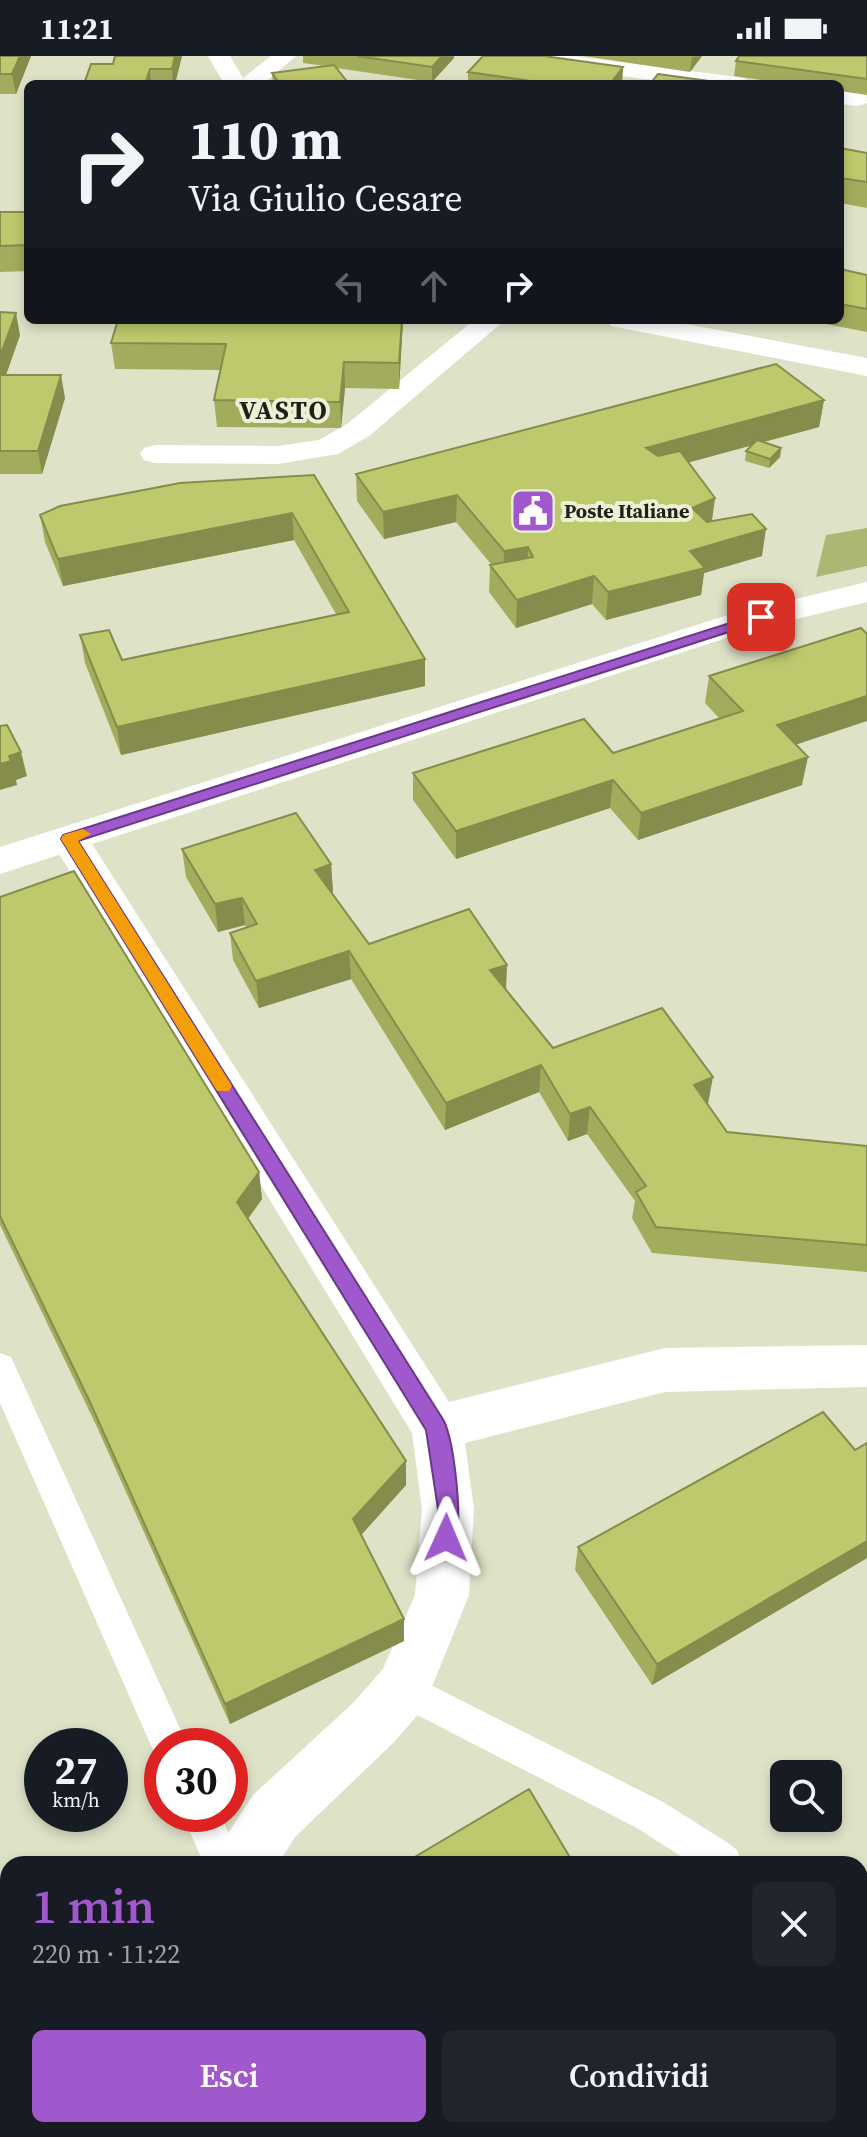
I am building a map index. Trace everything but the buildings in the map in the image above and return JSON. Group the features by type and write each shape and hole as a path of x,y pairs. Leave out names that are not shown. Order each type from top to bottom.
{"street":[{"path":"219,56 233,80"},
{"path":"254,80 285,56"},
{"path":"519,56 707,80"},
{"path":"155,454 278,455 327,448 358,430 486,324"},
{"path":"642,324 867,367"},
{"path":"0,861 740,622 864,597"},
{"path":"69,839 437,1428 448,1509 442,1595 403,1689 373,1723 274,1816 248,1856"},
{"path":"437,1428 665,1370 867,1366"}],"lane":[{"path":"0,1367 162,1728"},
{"path":"403,1689 650,1815 715,1856"},
{"path":"209,1832 219,1856"}],"green space":[{"path":"867,528 867,566 816,577 826,535"}],"slow traffic":[{"path":"83,834 69,839 223,1086"}],"place":[{"name":"Poste Italiane","path":"533,511"}],"district":[{"name":"VASTO","path":"284,410"}],"route":[{"path":"446,1538 448,1509 437,1428 69,839 761,617"}]}
